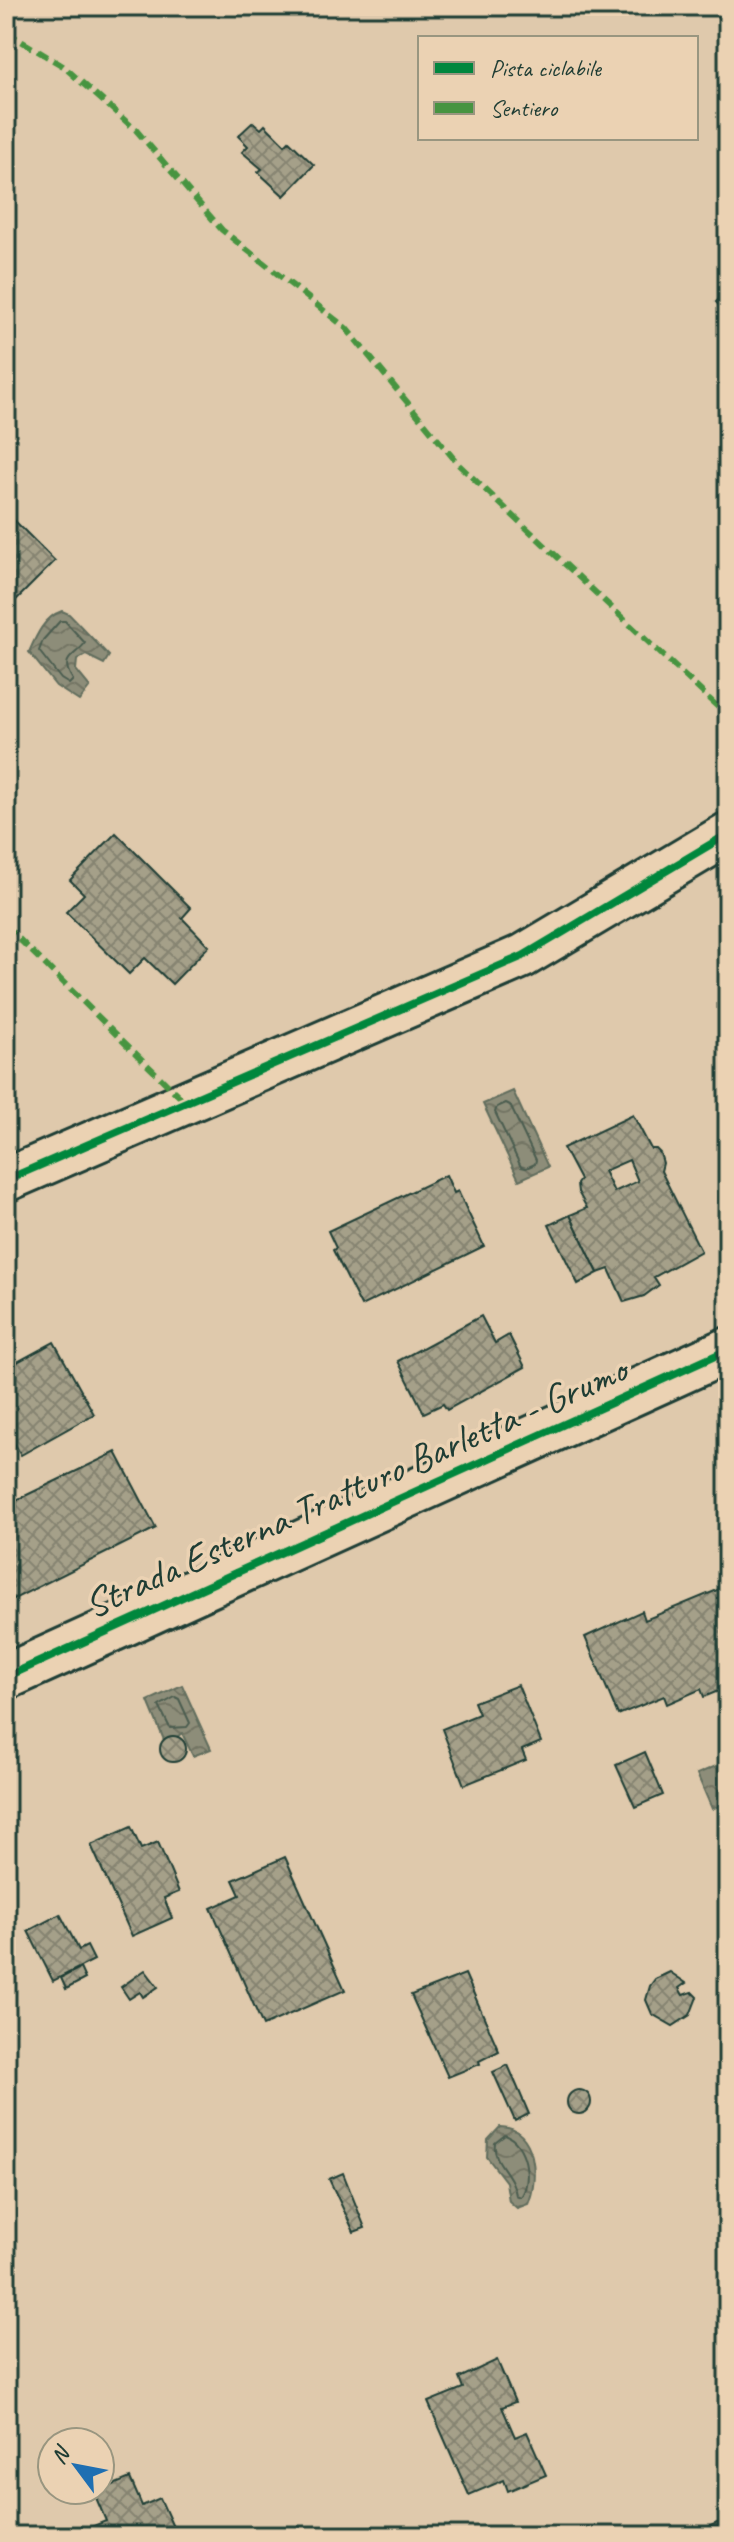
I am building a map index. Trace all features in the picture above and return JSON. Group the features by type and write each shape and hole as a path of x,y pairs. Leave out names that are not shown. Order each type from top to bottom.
{"street":[{"path":"6,1180 523,956 728,834"},
{"name":"Strada Esterna Tratturo Barletta - Grumo","path":"6,1677 728,1350"}],"water":[{"path":"62,611 69,614 109,656 104,664 86,655 77,660 76,670 90,687 79,701 56,686 29,652 45,622"},
{"path":"513,1091 548,1167 519,1180 483,1104"},
{"path":"182,1685 211,1749 193,1756 182,1733 164,1740 148,1701"},
{"path":"728,1761 728,1802 712,1809 697,1774"},
{"path":"500,2127 512,2129 522,2136 532,2156 531,2194 528,2204 517,2208 509,2201 506,2182 487,2157 488,2140"}],"building":[{"path":"253,122 261,129 265,125 285,145 289,141 314,165 284,196 258,172 262,169 242,152 248,146 238,136"},
{"path":"728,291 728,315 716,302"},
{"path":"6,512 55,561 16,600 9,593 6,595"},
{"path":"116,833 191,908 182,918 209,946 172,984 145,958 129,974 66,912 84,894 70,880"},
{"path":"633,1115 651,1149 660,1153 663,1163 661,1171 701,1251 654,1277 659,1285 644,1296 624,1302 609,1269 598,1273 570,1215 587,1208 578,1192 580,1180 563,1148","holes":["629,1160 638,1181 614,1192 604,1171"]},
{"path":"446,1175 454,1193 458,1191 484,1246 361,1306 333,1250 336,1248 328,1231"},
{"path":"570,1215 598,1273 578,1284 549,1225"},
{"path":"481,1316 495,1343 509,1335 525,1367 447,1410 443,1404 424,1413 398,1361"},
{"path":"54,1342 94,1414 21,1455 6,1429 6,1368"},
{"path":"116,1452 156,1528 6,1603 6,1505"},
{"path":"722,1588 728,1602 728,1687 704,1697 701,1689 667,1704 664,1696 618,1715 585,1637 642,1611 645,1620"},
{"path":"518,1685 541,1742 522,1750 526,1760 464,1785 442,1729 479,1714 474,1702"},
{"path":"173,1736 182,1740 186,1749 182,1758 173,1762 164,1758 160,1749 164,1740"},
{"path":"645,1752 663,1795 635,1807 616,1765"},
{"path":"131,1827 141,1849 158,1842 179,1892 164,1898 172,1918 132,1936 91,1845"},
{"path":"285,1857 345,1990 263,2026 211,1908 240,1895 233,1880"},
{"path":"60,1914 79,1950 87,1946 94,1960 53,1981 28,1931"},
{"path":"80,1968 85,1979 66,1989 61,1978"},
{"path":"145,1970 158,1987 143,1997 140,1992 129,1999 121,1987"},
{"path":"670,1972 686,1983 679,1988 683,1995 692,1992 697,1997 690,2015 673,2026 652,2014 646,2000 655,1979"},
{"path":"465,1974 499,2051 479,2061 480,2064 448,2077 411,1995"},
{"path":"508,2065 529,2114 515,2121 493,2072"},
{"path":"579,2090 588,2093 591,2102 588,2111 579,2114 570,2111 567,2102 570,2093"},
{"path":"343,2173 365,2228 354,2232 329,2179"},
{"path":"497,2360 515,2402 502,2407 515,2437 527,2432 546,2475 508,2491 504,2480 469,2495 428,2402 463,2388 459,2378"},
{"path":"130,2478 142,2506 160,2498 177,2536 77,2536 76,2533 106,2521 100,2506 116,2506 116,2484"},
{"path":"719,2522 725,2536 689,2536"}],"marked path":[{"path":"11,35 13,6"},
{"path":"6,37 11,35 63,66 136,130 222,230 346,328 459,465 720,709 728,720"},
{"path":"6,926 185,1102"}],"cycle path":[{"path":"6,1180 523,956 728,834"},
{"path":"6,1677 728,1350"}]}
